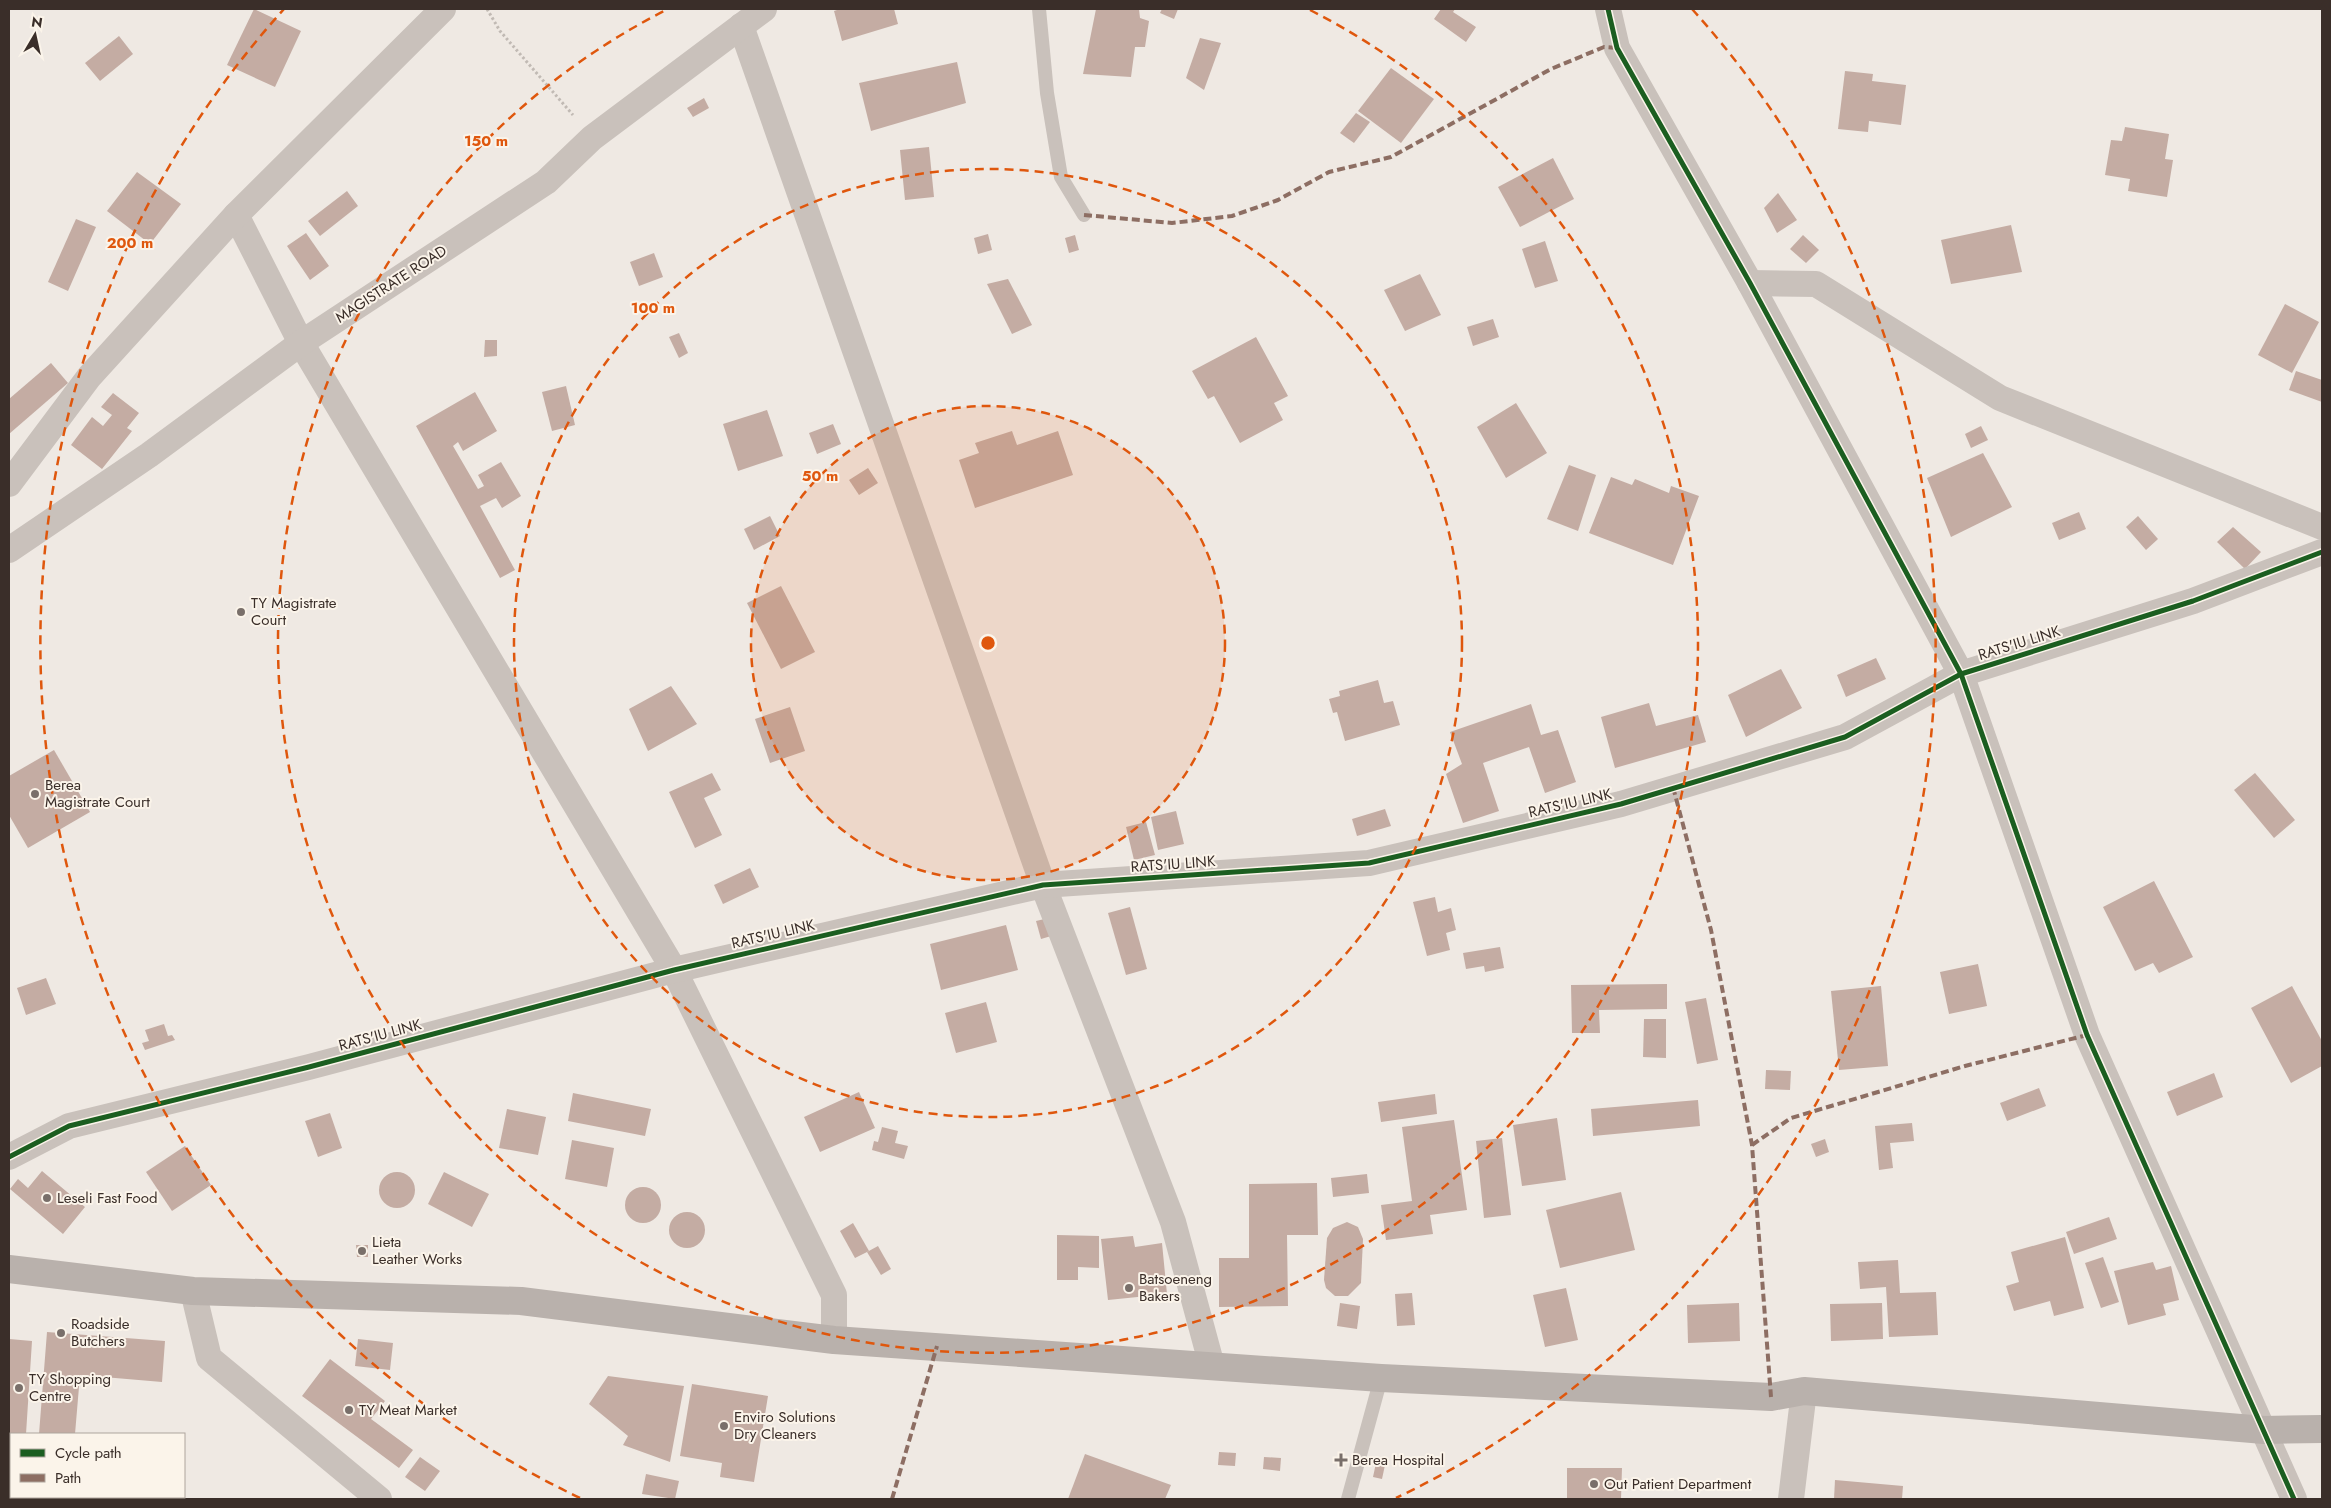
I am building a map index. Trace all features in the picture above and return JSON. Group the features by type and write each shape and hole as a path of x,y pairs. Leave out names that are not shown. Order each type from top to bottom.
{"main road":[{"path":"9,1270 193,1291 521,1302 834,1340 1381,1378 1772,1397 1804,1391 2264,1430 2322,1429"}],"street":[{"path":"9,484 89,377 236,215 444,9"},
{"name":"MAGISTRATE ROAD","path":"9,550 149,455 301,343 546,182 592,138 764,9"},
{"path":"1608,9 1616,48 1750,283 1961,674 2087,1035 2294,1499"},
{"path":"741,26 1043,885 1172,1222 1212,1366"},
{"path":"236,215 301,343 674,970 834,1295 834,1340"},
{"path":"1750,283 1816,284 2000,398 2322,527"},
{"name":"RATS'IU LINK","path":"9,1157 69,1126 309,1067 674,970 1043,885 1369,863 1621,804 1845,737 1961,674 2193,601 2322,552"},
{"path":"193,1291 209,1358 379,1499"},
{"path":"1791,1499 1804,1391"}],"lane":[{"path":"1038,9 1047,93 1061,177 1084,215"},
{"path":"1348,1499 1381,1378"}],"path":[{"path":"487,9 500,31 592,138"}],"building":[{"path":"254,9 301,31 275,87 227,65"},
{"path":"840,9 894,9 898,24 842,41 834,11"},
{"path":"1096,9 1139,9 1140,18 1149,21 1145,47 1135,47 1131,77 1083,74"},
{"path":"1162,9 1178,9 1174,19 1160,13"},
{"path":"1441,9 1455,9 1453,12 1476,27 1466,42 1434,19"},
{"path":"119,36 133,54 100,81 85,63"},
{"path":"1200,38 1221,43 1204,90 1186,78"},
{"path":"957,62 966,103 871,131 859,83"},
{"path":"1391,68 1434,99 1401,143 1358,111"},
{"path":"1845,71 1873,74 1872,81 1906,85 1901,125 1869,121 1868,132 1838,129"},
{"path":"704,98 709,108 693,117 687,108"},
{"path":"1356,113 1370,122 1354,143 1340,133"},
{"path":"2125,127 2169,134 2165,159 2173,160 2167,197 2128,191 2130,179 2105,175 2111,140 2122,141"},
{"path":"929,147 934,197 905,200 900,150"},
{"path":"1553,158 1574,199 1520,227 1498,187"},
{"path":"137,172 181,204 150,244 107,211"},
{"path":"347,191 358,206 320,236 308,221"},
{"path":"1778,193 1797,220 1777,233 1764,208"},
{"path":"76,219 96,227 68,291 48,282"},
{"path":"2011,225 2022,272 1951,284 1941,240"},
{"path":"306,233 329,266 310,280 287,246"},
{"path":"988,234 992,250 978,254 974,238"},
{"path":"1075,235 1079,250 1069,253 1065,238"},
{"path":"1803,235 1819,250 1806,263 1790,249"},
{"path":"1545,241 1558,281 1535,288 1522,249"},
{"path":"654,253 663,277 639,286 630,262"},
{"path":"1420,274 1441,315 1405,331 1384,290"},
{"path":"1008,279 1032,325 1012,334 987,284"},
{"path":"2285,304 2319,322 2292,373 2258,355"},
{"path":"1493,319 1499,337 1473,346 1467,327"},
{"path":"679,333 688,353 679,358 669,337"},
{"path":"1256,337 1288,396 1274,403 1283,420 1240,443 1214,396 1208,399 1192,371"},
{"path":"485,340 497,340 497,356 484,357"},
{"path":"51,363 68,383 9,434 9,399"},
{"path":"2296,371 2322,380 2322,402 2289,390"},
{"path":"566,386 575,425 552,431 542,392"},
{"path":"475,392 497,431 463,451 458,442 453,446 478,489 484,486 478,475 501,462 521,496 502,508 496,498 480,506 515,570 500,578 416,426"},
{"path":"113,393 139,413 127,428 132,431 102,469 71,445 92,417 103,426 112,415 101,407"},
{"path":"1516,403 1547,453 1506,478 1477,427"},
{"path":"767,410 783,456 738,471 723,424"},
{"path":"833,424 841,444 817,454 809,433"},
{"path":"1981,426 1988,440 1971,448 1965,434"},
{"path":"1012,431 1017,445 1058,431 1073,475 975,508 959,460 979,453 975,443"},
{"path":"1983,453 2012,507 1951,537 1927,478"},
{"path":"1569,465 1596,475 1578,531 1547,519"},
{"path":"868,468 878,483 859,495 849,480"},
{"path":"1611,477 1632,485 1635,479 1669,493 1671,486 1699,496 1673,565 1589,533"},
{"path":"2079,512 2086,529 2059,540 2052,523"},
{"path":"770,516 780,536 754,550 744,529"},
{"path":"2138,516 2158,539 2146,550 2126,527"},
{"path":"2233,527 2261,552 2245,569 2217,542"},
{"path":"781,586 815,652 781,669 747,603"},
{"path":"1876,658 1886,679 1846,697 1837,675"},
{"path":"1781,669 1802,708 1746,737 1728,695"},
{"path":"1378,680 1384,703 1393,701 1400,725 1345,741 1337,712 1333,713 1329,699 1340,696 1339,691"},
{"path":"671,686 697,724 648,751 629,709"},
{"path":"1649,703 1656,726 1698,715 1706,742 1615,768 1601,717"},
{"path":"1531,704 1541,735 1558,730 1576,782 1545,793 1529,747 1483,763 1499,811 1463,823 1446,774 1462,764 1450,732"},
{"path":"790,707 805,751 770,763 755,719"},
{"path":"54,750 90,812 28,848 9,815 9,776"},
{"path":"712,773 721,790 704,798 722,835 695,848 669,792"},
{"path":"2255,773 2295,820 2274,838 2234,790"},
{"path":"1385,809 1391,826 1357,836 1352,819"},
{"path":"1176,811 1184,844 1158,850 1151,817"},
{"path":"1146,822 1155,855 1134,860 1126,827"},
{"path":"750,868 759,887 723,904 714,885"},
{"path":"2154,881 2193,957 2159,973 2153,963 2135,971 2103,907"},
{"path":"1435,897 1438,912 1451,908 1456,930 1446,933 1450,950 1427,956 1413,902"},
{"path":"1130,907 1147,969 1126,975 1108,913"},
{"path":"1053,917 1058,934 1041,939 1036,921"},
{"path":"1006,925 1018,970 941,990 930,944"},
{"path":"1500,947 1504,968 1485,972 1484,966 1466,969 1463,953"},
{"path":"1978,964 1987,1006 1949,1014 1940,972"},
{"path":"46,978 56,1004 26,1015 17,988"},
{"path":"1667,984 1667,1009 1599,1010 1600,1033 1572,1033 1571,985"},
{"path":"1881,986 1888,1066 1839,1070 1831,991"},
{"path":"2292,986 2322,1041 2322,1066 2291,1083 2251,1008"},
{"path":"1706,998 1718,1060 1697,1064 1685,1002"},
{"path":"986,1002 997,1042 956,1053 945,1013"},
{"path":"1644,1019 1666,1019 1666,1058 1643,1057"},
{"path":"164,1024 168,1036 172,1035 175,1040 145,1050 142,1043 149,1041 145,1030"},
{"path":"1766,1070 1791,1071 1790,1090 1765,1089"},
{"path":"2214,1073 2223,1097 2177,1116 2167,1092"},
{"path":"2039,1088 2046,1106 2007,1121 2000,1103"},
{"path":"859,1092 875,1128 820,1152 804,1117"},
{"path":"573,1093 651,1109 645,1136 568,1121"},
{"path":"1435,1094 1437,1114 1381,1122 1378,1102"},
{"path":"1698,1100 1700,1126 1593,1136 1591,1109"},
{"path":"507,1109 546,1117 538,1155 499,1148"},
{"path":"330,1113 342,1148 318,1157 305,1121"},
{"path":"1557,1118 1566,1180 1522,1186 1513,1125"},
{"path":"1454,1120 1467,1210 1430,1215 1433,1234 1386,1240 1381,1205 1412,1201 1402,1127"},
{"path":"1912,1123 1914,1141 1890,1143 1893,1168 1879,1170 1875,1126"},
{"path":"882,1127 898,1131 895,1143 908,1146 904,1159 872,1150 874,1141 878,1142"},
{"path":"1502,1138 1511,1215 1484,1218 1476,1141"},
{"path":"1825,1139 1829,1152 1816,1157 1811,1144"},
{"path":"572,1140 614,1148 607,1187 565,1179"},
{"path":"185,1146 211,1185 172,1211 146,1172"},
{"name":"Leseli Fast Food","path":"42,1171 85,1207 63,1234 10,1189 18,1179 28,1188"},
{"path":"397,1172 404,1173 410,1177 414,1183 414,1197 410,1203 404,1207 397,1208 390,1207 384,1203 380,1197 379,1190 380,1183 384,1177 390,1173"},
{"path":"444,1172 489,1194 472,1227 428,1204"},
{"path":"1367,1174 1369,1193 1333,1197 1331,1178"},
{"path":"1317,1183 1318,1235 1287,1235 1288,1306 1219,1307 1219,1258 1249,1258 1249,1184"},
{"path":"643,1187 650,1188 656,1192 660,1198 660,1212 656,1218 650,1222 643,1223 636,1222 630,1218 626,1212 625,1205 626,1198 630,1192 636,1188"},
{"path":"1621,1192 1635,1250 1560,1268 1546,1210"},
{"path":"687,1212 699,1218 705,1230 699,1242 687,1248 675,1242 669,1230 675,1218"},
{"path":"2109,1217 2117,1239 2074,1254 2066,1232"},
{"path":"1347,1222 1358,1227 1363,1239 1361,1283 1348,1296 1335,1296 1326,1288 1324,1280 1327,1238 1333,1228"},
{"path":"853,1223 869,1251 855,1258 840,1231"},
{"path":"1057,1235 1099,1236 1099,1268 1078,1267 1078,1280 1057,1280"},
{"path":"1133,1236 1135,1247 1162,1243 1167,1294 1108,1300 1101,1239"},
{"path":"2065,1237 2084,1308 2054,1316 2050,1301 2014,1311 2006,1286 2019,1282 2011,1252"},
{"name":"Lieta Leather Works","path":"356,1245 368,1245 368,1257 357,1257"},
{"path":"878,1246 891,1269 881,1275 867,1252"},
{"path":"2103,1257 2119,1302 2101,1308 2085,1263"},
{"path":"1898,1260 1900,1293 1936,1292 1938,1335 1889,1337 1886,1287 1860,1289 1858,1262"},
{"path":"2153,1262 2156,1270 2171,1266 2179,1300 2163,1304 2166,1315 2128,1325 2114,1271"},
{"path":"1566,1288 1578,1340 1545,1347 1533,1295"},
{"path":"1412,1293 1415,1325 1397,1326 1395,1294"},
{"path":"1340,1303 1360,1306 1357,1329 1337,1326"},
{"path":"1739,1303 1740,1341 1688,1343 1687,1305"},
{"path":"1882,1303 1883,1339 1831,1341 1830,1304"},
{"path":"47,1332 165,1341 162,1382 80,1375 75,1433 39,1433"},
{"name":"TY Shopping Centre","path":"9,1339 32,1341 26,1433 10,1433 9,1482"},
{"path":"358,1339 393,1343 390,1370 355,1366"},
{"name":"TY Meat Market","path":"330,1359 385,1401 371,1419 413,1450 399,1468 302,1396"},
{"path":"608,1376 684,1386 670,1462 623,1445 628,1436 589,1404"},
{"name":"Enviro Solutions Dry Cleaners","path":"692,1384 768,1396 754,1482 720,1477 722,1463 680,1456"},
{"path":"1219,1452 1236,1453 1235,1466 1218,1465"},
{"path":"1085,1454 1171,1485 1165,1499 1068,1499"},
{"path":"420,1457 440,1471 425,1491 405,1477"},
{"path":"1264,1457 1281,1458 1280,1471 1263,1469"},
{"path":"1376,1463 1385,1465 1382,1479 1373,1477"},
{"name":"Out Patient Department","path":"1567,1468 1622,1468 1621,1499 1567,1499"},
{"path":"646,1474 679,1481 675,1499 642,1494"},
{"path":"1835,1480 1903,1486 1902,1499 1834,1499"}],"marked path":[{"path":"1084,215 1172,223 1232,216 1278,200 1329,172 1391,157 1551,69 1604,47 1617,48"},
{"path":"1673,787 1711,930 1752,1145 1771,1397"},
{"path":"1752,1145 1791,1118 1965,1066 2087,1035"},
{"path":"892,1499 937,1346"}],"cycle path":[{"path":"1608,9 1617,48 1750,283 1961,674 2087,1035 2294,1499"},
{"path":"9,1157 69,1126 309,1067 674,970 1043,885 1369,863 1621,804 1845,737 1961,674 2193,601 2322,552"}],"place":[{"name":"TY Magistrate Court","path":"241,612"},
{"name":"Berea Magistrate Court","path":"35,794"},
{"name":"Leseli Fast Food","path":"47,1198"},
{"name":"Lieta Leather Works","path":"362,1251"},
{"name":"Batsoeneng Bakers","path":"1129,1288"},
{"name":"Roadside Butchers","path":"61,1333"},
{"name":"TY Shopping Centre","path":"19,1388"},
{"name":"TY Meat Market","path":"349,1410"},
{"name":"Enviro Solutions Dry Cleaners","path":"724,1426"},
{"name":"Berea Hospital","path":"1341,1460"},
{"name":"Out Patient Department","path":"1594,1484"}]}
